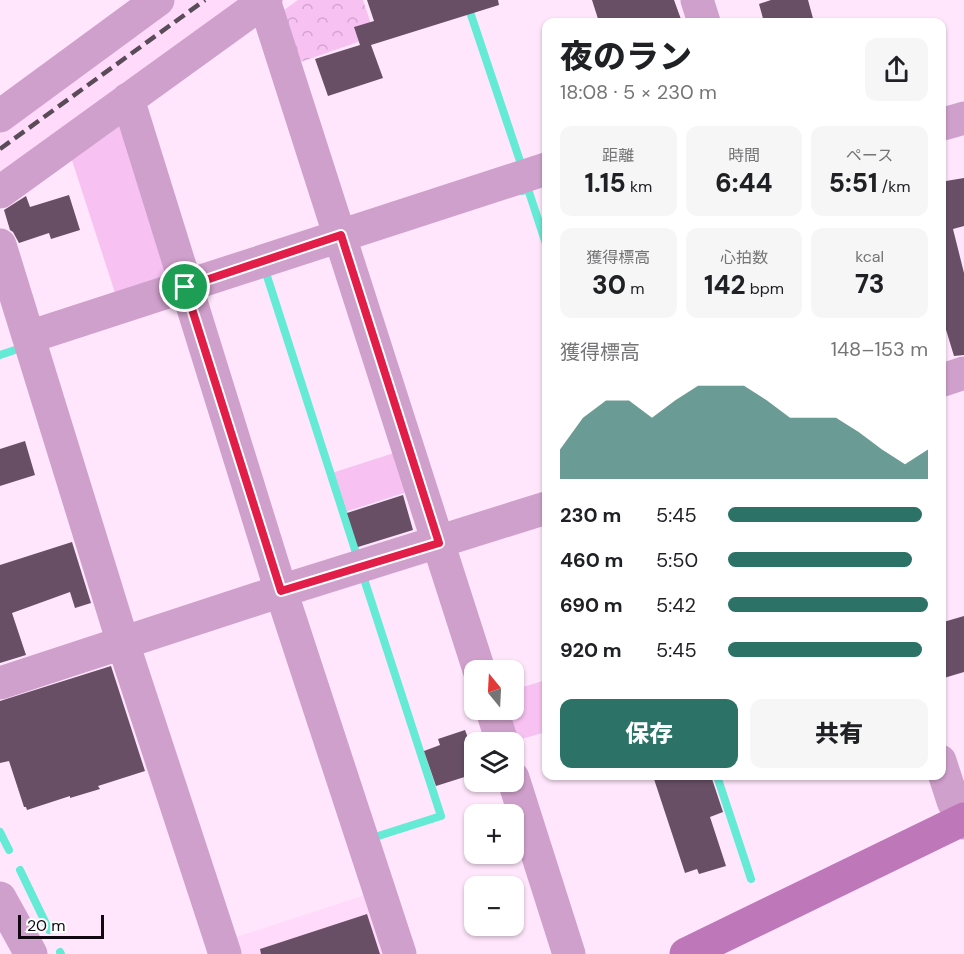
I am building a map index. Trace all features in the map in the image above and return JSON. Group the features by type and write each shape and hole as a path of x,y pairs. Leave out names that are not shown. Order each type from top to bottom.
{"street":[{"path":"0,116 158,0"},
{"path":"0,192 265,0 476,660"},
{"path":"697,0 703,18"},
{"path":"128,99 281,591 400,954"},
{"path":"946,123 964,118"},
{"path":"29,338 542,170"},
{"path":"0,245 123,643 225,954"},
{"path":"946,379 964,373"},
{"path":"0,683 281,591 542,509"},
{"path":"686,954 964,821 953,801 946,779"},
{"path":"517,792 568,954"},
{"path":"0,898 31,954"}],"shaded area":[{"path":"173,0 244,0 0,179 0,127"},
{"path":"368,894 388,954 238,954 233,938"}],"green space":[{"path":"298,0 363,0 375,36 295,64 284,10"},
{"path":"117,116 171,282 117,299 68,148"},
{"path":"400,451 413,490 345,512 332,473"},
{"path":"542,681 542,733 524,738 524,732 508,732 504,720 524,720 524,687"}],"building":[{"path":"367,0 498,0 499,5 371,45 383,78 328,96 315,59 360,45 354,27 374,21"},
{"path":"592,0 674,0 681,18 598,18"},
{"path":"771,0 808,0 813,18 763,18 759,4"},
{"path":"964,178 964,226 953,229 964,273 964,355 954,356 946,330 946,181"},
{"path":"69,195 80,230 51,239 49,233 19,243 10,230 4,210 26,196 30,207"},
{"path":"25,441 35,475 0,486 0,449"},
{"path":"403,495 413,530 358,547 347,513"},
{"path":"72,542 91,603 75,608 70,592 12,613 26,655 0,663 0,565"},
{"path":"964,616 964,672 946,677 946,621"},
{"path":"111,666 145,771 98,786 100,789 27,810 9,761 0,763 0,701"},
{"path":"465,730 466,732 464,777 436,786 424,751 440,745 438,739"},
{"path":"654,780 712,780 723,812 710,817 726,866 699,874 697,869 685,873"},
{"path":"367,914 380,954 261,954 260,949"}],"waterway":[{"path":"466,0 522,167"},
{"path":"522,191 528,189 542,232"},
{"path":"266,273 358,559"},
{"path":"0,355 24,347"},
{"path":"364,579 441,816 372,838"},
{"path":"718,780 751,879"},
{"path":"0,832 9,850"},
{"path":"20,870 49,930"}],"railway":[{"path":"0,149 205,0"}],"route":[{"path":"341,235 439,543 281,591 185,287 341,235"}]}
